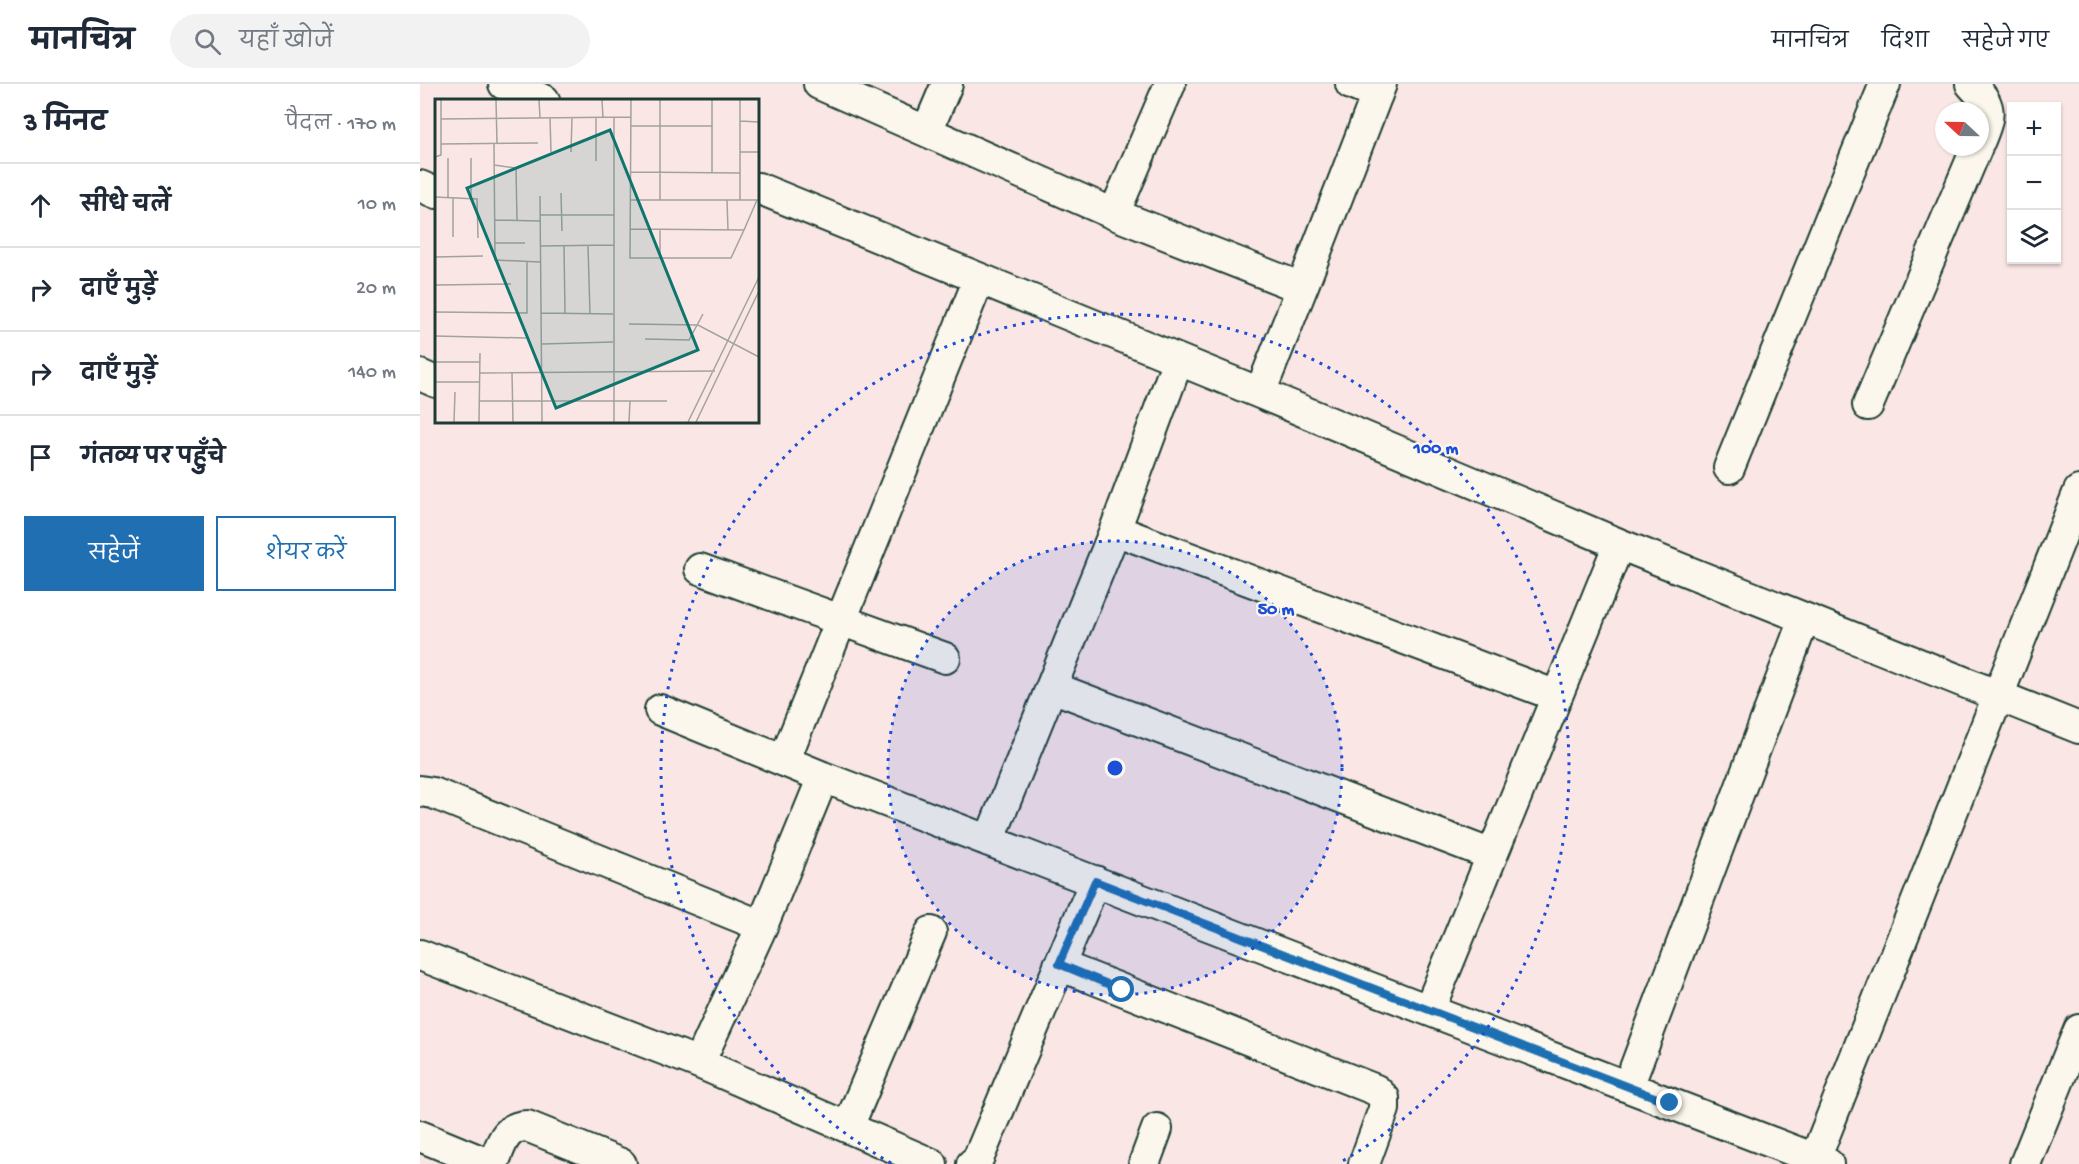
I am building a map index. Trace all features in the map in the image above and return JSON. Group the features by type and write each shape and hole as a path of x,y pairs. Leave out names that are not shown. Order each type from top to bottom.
{"street":[{"path":"504,84 542,99"},
{"path":"819,84 1114,214 1302,288"},
{"path":"927,131 947,84"},
{"path":"1114,214 1170,84"},
{"path":"1729,468 1885,84"},
{"path":"1971,84 1986,102"},
{"path":"1260,393 1302,288 1370,88"},
{"path":"1868,405 1973,156"},
{"path":"420,186 435,193"},
{"path":"759,188 1260,393 1619,544 2079,729"},
{"path":"784,761 979,279"},
{"path":"989,841 1115,530 1178,360"},
{"path":"420,375 435,382"},
{"path":"660,710 823,777 1819,1162 2079,491"},
{"path":"1115,530 1557,696"},
{"path":"1429,1010 1619,544"},
{"path":"700,569 945,658"},
{"path":"1628,1087 1804,619"},
{"path":"1052,687 1492,855"},
{"path":"699,1063 762,926 823,777"},
{"path":"420,791 434,793 762,926"},
{"path":"972,1164 978,1159 1095,881"},
{"path":"848,1127 931,932"},
{"path":"420,955 699,1063 932,1164"},
{"path":"1059,964 1376,1090 1384,1098 1384,1109 1364,1164"},
{"path":"2025,1164 2079,1029"},
{"path":"493,1164 507,1133 519,1126 527,1126 621,1164"},
{"path":"1144,1164 1157,1129"},
{"path":"420,1136 488,1164"}],"route":[{"path":"1122,990 1059,964 1095,881 1670,1103"}]}
